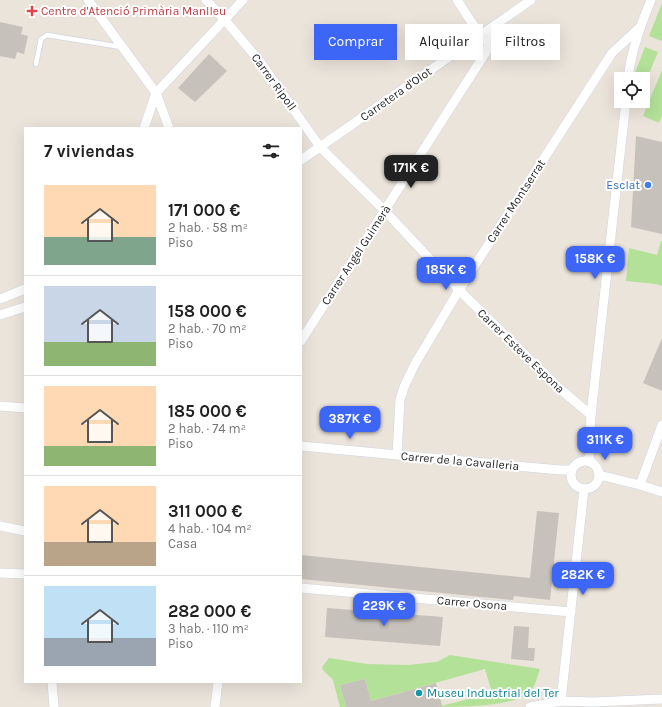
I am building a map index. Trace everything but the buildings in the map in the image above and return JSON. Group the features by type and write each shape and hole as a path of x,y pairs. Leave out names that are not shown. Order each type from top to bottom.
{"street":[{"path":"88,0 156,92 170,127"},
{"name":"Carrer Ripoll","path":"206,0 261,63 320,147"},
{"path":"144,127 156,92 243,0"},
{"path":"457,0 473,24"},
{"name":"Carretera d'Olot","path":"496,24 530,0"},
{"path":"629,72 631,56 639,28 651,0"},
{"name":"Carrer Montserrat","path":"397,455 400,400 404,387 415,364 459,290 612,53 639,28"},
{"name":"Carrer Angel Guimerà","path":"302,339 486,52 491,37"},
{"path":"483,44 486,52"},
{"name":"Carretera d'Olot","path":"302,159 444,60"},
{"path":"589,461 591,415 625,108"},
{"name":"Carrer Esteve Espona","path":"320,147 384,210 459,290 560,389 591,415"},
{"path":"0,299 24,289"},
{"path":"0,314 24,306"},
{"path":"0,406 24,408"},
{"path":"640,485 662,426"},
{"name":"Carrer de la Cavalleria","path":"302,446 571,470"},
{"path":"580,461 589,461 598,468 599,475 593,487 584,489 573,483 570,474 576,463 580,461"},
{"path":"599,475 662,492"},
{"path":"561,701 584,489"},
{"path":"0,526 24,531"},
{"path":"0,573 24,574"},
{"name":"Carrer Osona","path":"302,588 571,612"},
{"path":"52,683 54,707"},
{"path":"215,707 218,683"},
{"path":"530,707 561,701 593,702 662,699"}],"lane":[{"path":"36,64 40,39 47,35 122,47"}],"green space":[{"path":"662,3 662,41 649,36"},
{"path":"645,47 658,52 650,72 636,72"},
{"path":"662,70 662,115 659,123 643,116 646,108 650,108 650,99"},
{"path":"661,241 662,286 626,281 629,248 657,255"},
{"path":"450,655 540,669 535,684 530,692 512,701 486,705 437,707 492,693 485,669 371,701 365,679 340,685 346,707 340,707 333,680 322,667 329,658 367,664 408,665 437,662"}],"place":[{"name":"Centre d'Atenció Primària Manlleu","path":"32,11"},
{"name":"Esclat","path":"648,185"},
{"name":"Museu Industrial del Ter","path":"419,693"}]}
